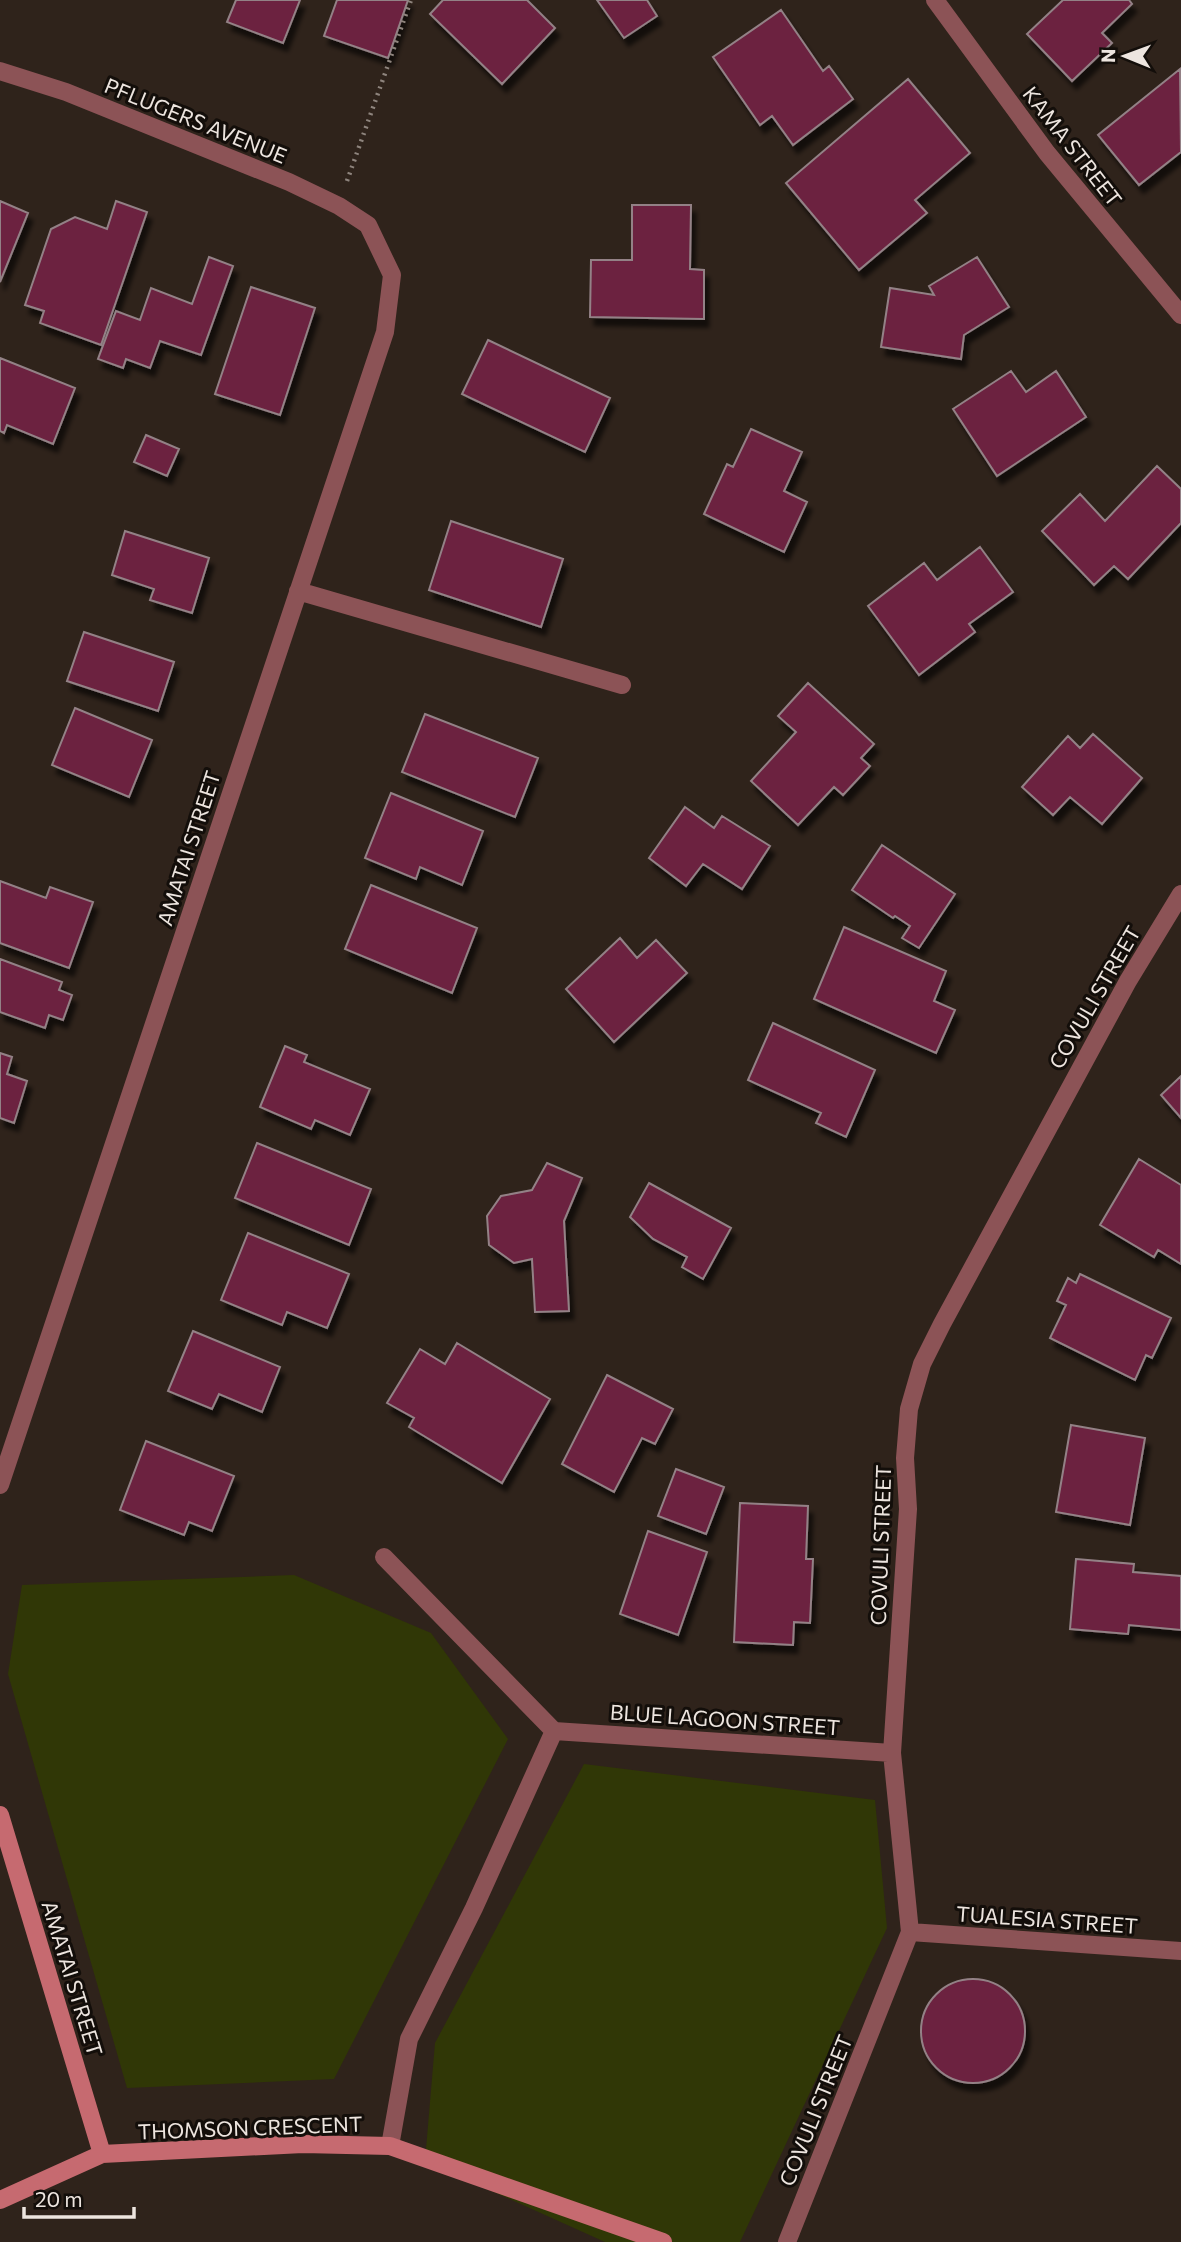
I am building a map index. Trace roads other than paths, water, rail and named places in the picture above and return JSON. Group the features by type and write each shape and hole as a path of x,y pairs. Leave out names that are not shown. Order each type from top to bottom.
{"main road":[{"name":"AMATAI STREET","path":"0,1815 102,2154"},
{"name":"THOMSON CRESCENT","path":"0,2200 102,2154 303,2144 390,2146 663,2242"}],"street":[{"name":"KAMA STREET","path":"935,0 1046,153 1181,315"},
{"name":"PFLUGERS AVENUE","path":"0,71 66,92 289,182 338,206 368,226"},
{"name":"AMATAI STREET","path":"0,1485 385,332 393,275 368,226"},
{"path":"298,591 622,685"},
{"name":"COVULI STREET","path":"787,2242 910,1932 892,1753 908,1509 905,1458 909,1409 922,1364 1115,1005 1181,894"},
{"path":"384,1557 554,1731 474,1908 410,2039 390,2146"},
{"name":"BLUE LAGOON STREET","path":"554,1731 892,1753"},
{"name":"TUALESIA STREET","path":"910,1932 1181,1951"}]}
